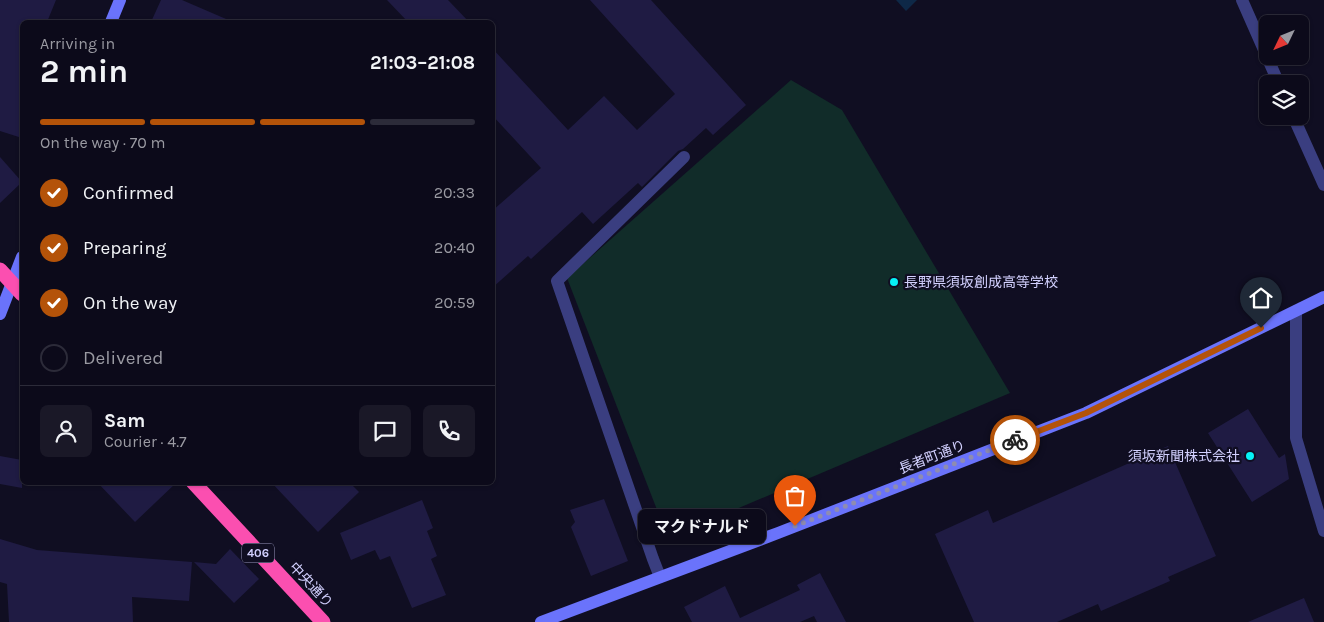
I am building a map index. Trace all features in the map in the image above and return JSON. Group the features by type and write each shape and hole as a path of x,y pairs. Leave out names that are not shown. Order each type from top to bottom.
{"highway":[{"path":"0,270 18,289"},
{"name":"中央通り","path":"196,485 323,622"}],"street":[{"path":"112,20 120,0"},
{"path":"1242,0 1275,75"},
{"path":"1297,125 1324,184"},
{"path":"660,577 557,281 684,157"},
{"path":"0,314 18,289 20,273"},
{"name":"長者町通り","path":"541,622 1086,413 1324,297"},
{"path":"1296,311 1296,438 1324,531"}],"green space":[{"path":"791,80 842,110 1010,393 668,538 567,278"}],"water":[{"path":"896,0 917,0 906,11"}],"building":[{"path":"0,0 56,0 48,20 20,20 20,137 0,131"},
{"path":"161,0 182,0 228,20 152,20"},
{"path":"387,0 448,0 467,20 406,20"},
{"path":"590,0 651,0 746,105 713,135 706,128 683,149 678,151 642,187 638,183 593,224 582,212 531,259 528,256 495,285 495,208 541,168 495,118 495,51 568,130 604,96 637,130 675,94"},
{"path":"0,157 20,180 20,184 0,203"},
{"name":"須坂新聞株式会社","path":"1248,409 1279,458 1285,454 1289,479 1252,502 1208,433"},
{"path":"1168,446 1216,556 1168,577 1170,581 1101,611 1098,604 1057,622 974,622 935,534 988,510 993,523"},
{"path":"0,456 20,460 20,485 22,485 22,488 0,484"},
{"path":"100,485 174,485 135,522"},
{"path":"274,485 352,485 359,492 318,532"},
{"path":"604,499 628,561 591,576 571,527 575,522 570,510"},
{"path":"422,500 433,528 427,531 437,556 431,559 446,595 412,608 390,556 380,560 375,550 351,560 340,533"},
{"path":"0,539 37,550 192,562 189,601 132,597 133,622 9,622 7,584 0,582"},
{"path":"230,549 259,579 234,603 194,562 216,564"},
{"path":"820,573 846,622 817,622 814,616 800,622 692,622 684,607 725,586 740,618 800,590 797,585"},
{"path":"1304,598 1314,622 1248,622"}],"way so far":[{"path":"795,526 1015,440"}],"place":[{"name":"長野県須坂創成高等学校","path":"894,282"},
{"name":"須坂新聞株式会社","path":"1250,456"},
{"name":"マクドナルド","path":"795,526"}],"route":[{"path":"1015,440 1086,413 1261,328"}]}
